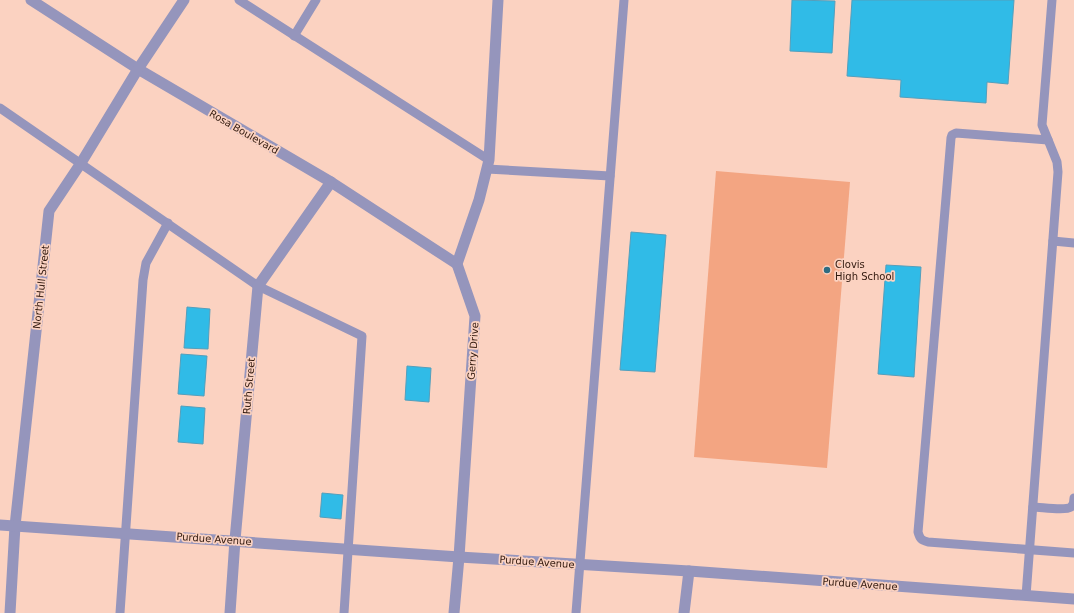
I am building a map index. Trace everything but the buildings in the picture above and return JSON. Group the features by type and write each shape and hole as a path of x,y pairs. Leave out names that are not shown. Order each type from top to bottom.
{"street":[{"name":"Rosa Boulevard","path":"31,0 138,69 331,182 458,264"},
{"name":"North Hull Street","path":"10,613 15,526 49,211 81,164 138,69 184,0"},
{"path":"458,264 479,200 488,164 498,0"},
{"name":"Ruth Street","path":"230,613 235,540 258,286 331,182"},
{"name":"Gerry Drive","path":"454,613 475,316 458,264"},
{"name":"Purdue Avenue","path":"0,525 235,540 459,557 689,571 1074,599"},
{"path":"684,613 689,571"}],"lane":[{"path":"239,0 488,164 610,176"},
{"path":"294,36 316,0"},
{"path":"576,613 624,0"},
{"path":"1026,596 1058,172 1057,162 1042,125 1052,0"},
{"path":"0,108 258,286 362,336 344,613"},
{"path":"1048,140 956,133 952,135 951,138 918,532 920,538 928,542 1074,553"},
{"path":"120,613 143,280 146,262 168,223"},
{"path":"1053,241 1074,242"},
{"path":"1033,507 1066,509 1072,506 1074,503 1074,498"}],"shaded area":[{"path":"716,171 850,182 827,468 694,457"}],"place":[{"name":"Clovis High School","path":"827,270"}]}
